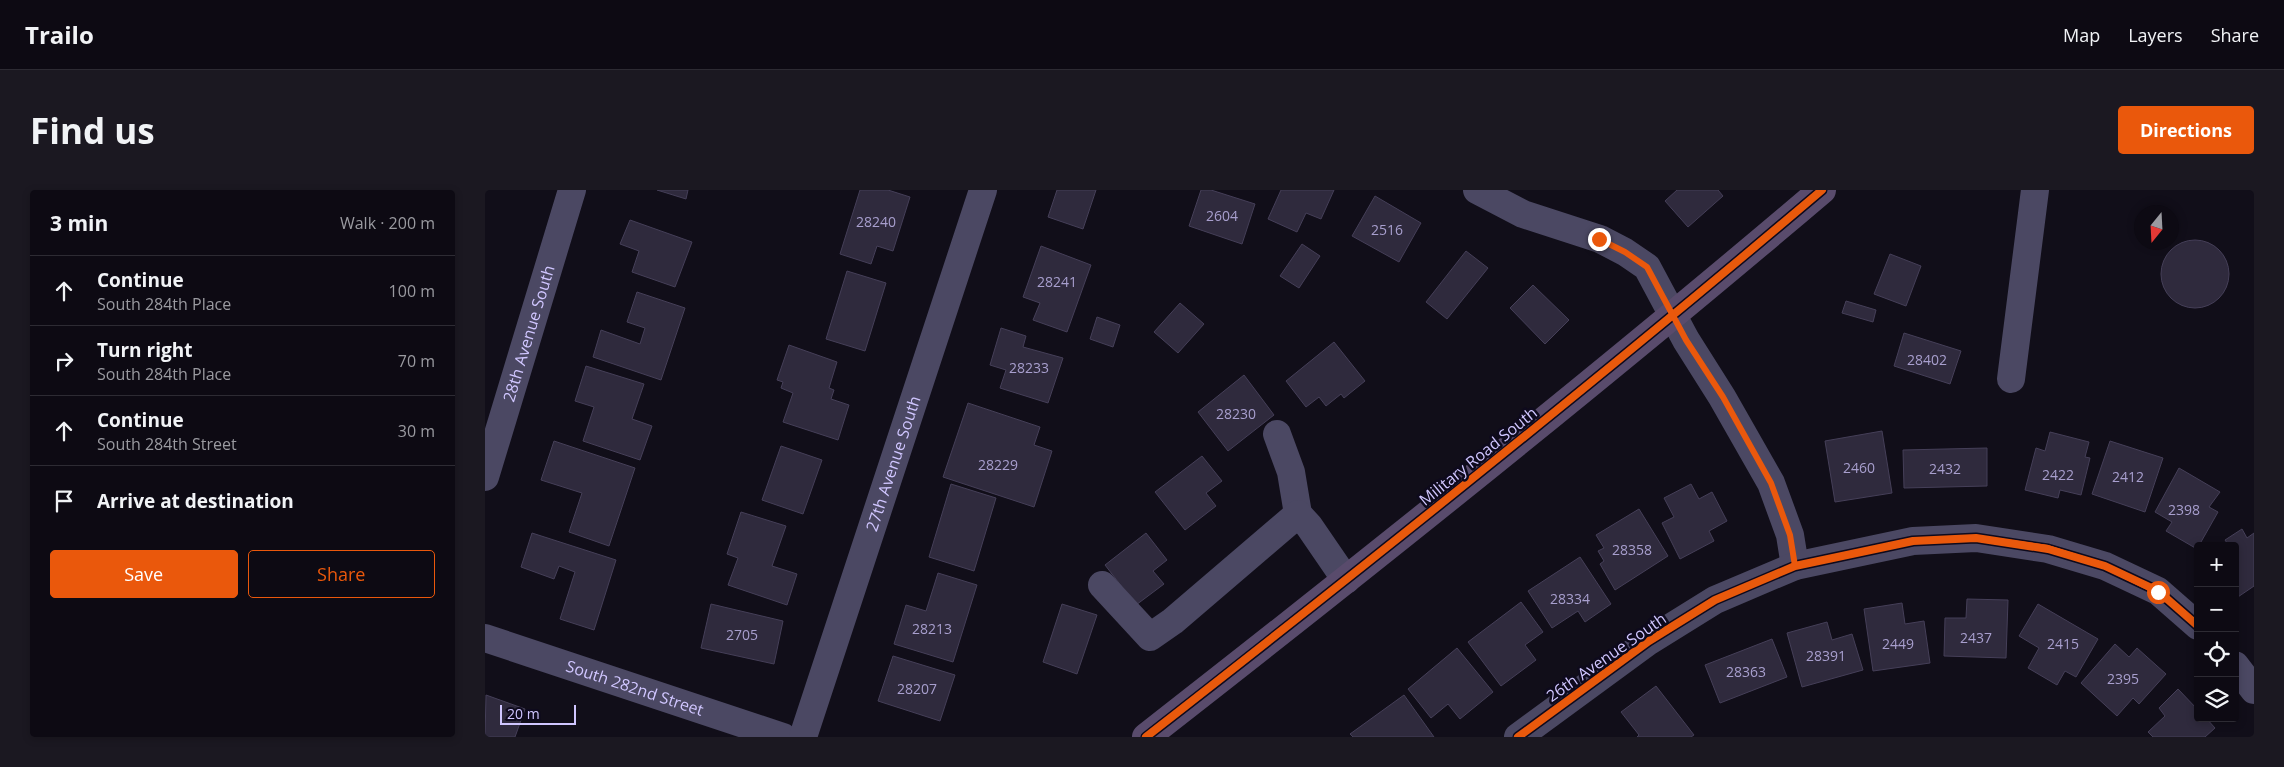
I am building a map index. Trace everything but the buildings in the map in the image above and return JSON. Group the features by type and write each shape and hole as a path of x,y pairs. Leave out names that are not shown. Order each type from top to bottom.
{"main road":[{"name":"Military Road South","path":"1146,737 1346,580 1822,190"}],"street":[{"name":"28th Avenue South","path":"485,477 572,190"},
{"name":"27th Avenue South","path":"803,737 983,190"},
{"path":"1477,190 1523,214 1599,239 1625,252 1647,267 1672,314 1771,483 1790,535 1795,566"},
{"path":"2011,379 2035,190"},
{"path":"1277,434 1291,472 1298,514 1309,526 1346,580"},
{"path":"1102,585 1150,637 1188,609 1274,532 1298,514"},
{"name":"26th Avenue South","path":"1534,732 1665,631 1715,600 1795,566 1913,541 1976,538 2048,548 2105,566 2158,592 2194,623"},
{"name":"South 282nd Street","path":"485,638 783,737"},
{"path":"2239,671 2254,690"}],"cycle path":[{"path":"1146,737 1487,467 1822,190"},
{"path":"1518,737 1649,641 1715,600 1795,566 1913,541 1976,538 2048,549 2105,566 2158,591 2194,622"}],"route":[{"path":"1599,239 1625,252 1647,267 1686,340 1723,397 1771,483 1790,535 1795,566 1913,541 1976,538 2048,548 2105,566 2158,592"}]}
